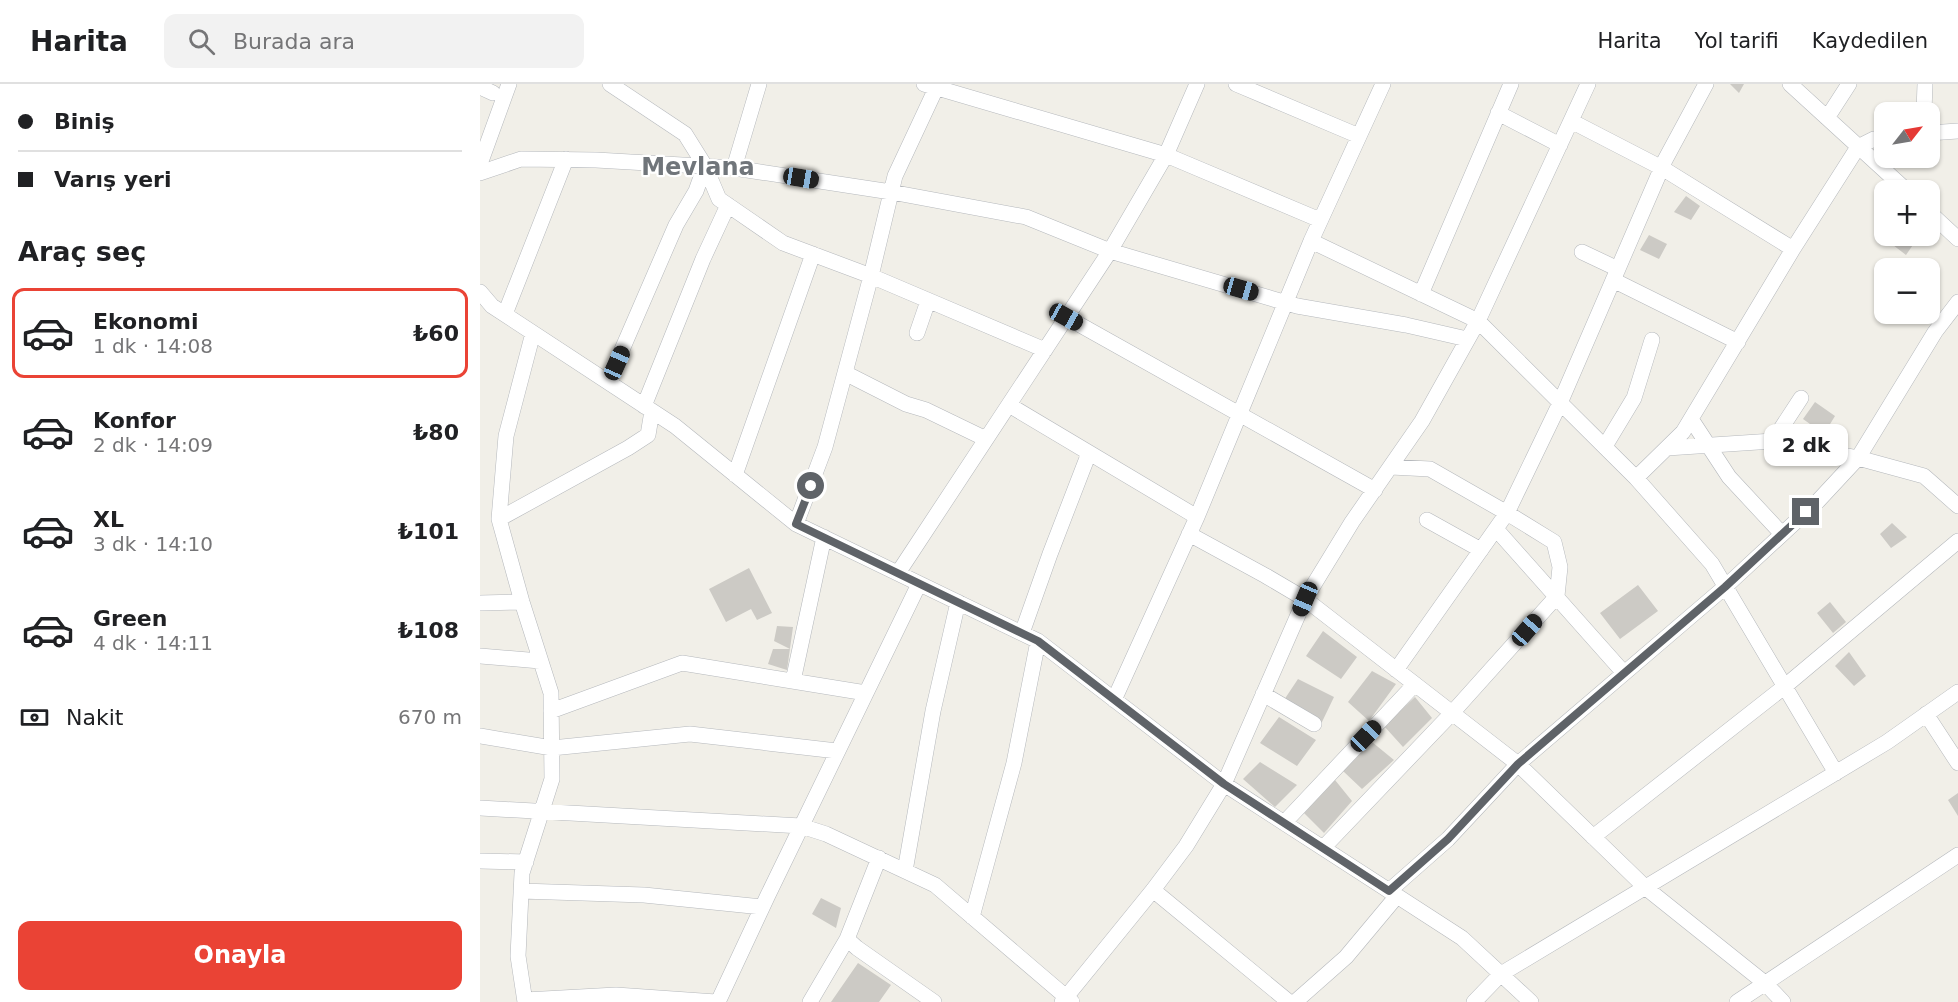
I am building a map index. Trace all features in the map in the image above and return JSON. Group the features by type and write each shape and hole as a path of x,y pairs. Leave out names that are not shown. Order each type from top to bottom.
{"street":[{"path":"480,164 508,84"},
{"path":"610,84 685,134 705,166 719,199 783,243 871,276 1045,350"},
{"path":"734,168 759,84"},
{"path":"898,573 1110,251 1166,155 1197,84"},
{"path":"1236,84 1359,136"},
{"path":"1114,700 1197,517 1320,220 1383,84"},
{"path":"1421,294 1511,84"},
{"path":"480,808 801,826 826,834 935,885 1067,1001 1186,846 1224,784 1305,599 1422,421 1478,321 1588,84"},
{"path":"1396,670 1507,513 1560,403 1662,168 1706,84"},
{"path":"1790,84 1895,180"},
{"path":"1827,118 1849,84"},
{"path":"1924,102 1925,84"},
{"path":"796,524 825,447 895,176 933,85 1166,155 1320,220"},
{"path":"1498,114 1560,145"},
{"path":"1571,122 1662,168 1793,249"},
{"path":"1940,133 1958,131"},
{"path":"1636,478 1683,432 1793,249 1858,147 1874,139"},
{"path":"480,173 521,159 567,159 734,168 891,192 1026,217 1110,251 1297,306 1406,325 1467,339"},
{"path":"505,314 567,159"},
{"path":"608,382 676,225 696,191 705,166"},
{"path":"500,519 648,435 648,409 703,259 728,205"},
{"path":"1940,221 1956,235"},
{"path":"1311,241 1478,321 1636,478 1712,564 1836,773"},
{"path":"1582,252 1616,275 1738,342"},
{"path":"735,475 813,254"},
{"path":"481,295 492,306 675,426 796,524 1038,641 1224,784 1462,938 1531,1002"},
{"path":"917,333 928,301"},
{"path":"1295,1002 1346,957 1393,893 1448,839 1518,764 1725,587 1818,501 1858,458 1935,332 1958,302"},
{"path":"1066,317 1375,490"},
{"path":"533,333 506,436 500,519 522,603 551,693 552,779 522,873 518,956 525,1001 616,995 717,1002 919,584"},
{"path":"1605,447 1634,398 1652,340"},
{"path":"845,374 986,439"},
{"path":"1773,441 1802,398"},
{"path":"1009,405 1197,517"},
{"path":"1691,419 1729,477 1782,534"},
{"path":"1667,448 1773,441 1858,458 1924,476 1958,506"},
{"path":"1022,633 1089,453"},
{"path":"1323,848 1452,713 1557,596 1560,567 1554,542 1430,469 1391,467"},
{"path":"1427,520 1481,550"},
{"path":"1496,529 1624,674"},
{"path":"1189,534 1305,599 1518,764 1646,888 1766,984 1783,1002"},
{"path":"792,681 824,537"},
{"path":"1593,837 1784,687 1958,541"},
{"path":"905,871 933,711 958,602"},
{"path":"480,603 522,603"},
{"path":"972,917 1014,763 1038,641"},
{"path":"480,656 540,661"},
{"path":"551,711 681,663 866,693"},
{"path":"1284,823 1415,684"},
{"path":"1474,1002 1501,974 1887,742 1958,692"},
{"path":"1263,694 1314,724"},
{"path":"1926,714 1958,763"},
{"path":"480,736 552,748 690,734 837,751"},
{"path":"1737,1002 1958,855"},
{"path":"810,1002 847,939 879,858"},
{"path":"480,861 526,862"},
{"path":"1153,890 1289,1002"},
{"path":"521,891 644,895 762,907"},
{"path":"847,939 934,1002"}],"building":[{"path":"1730,84 1744,84 1739,93"},
{"path":"1686,196 1700,206 1691,220 1674,212"},
{"path":"1649,235 1667,244 1659,259 1640,250"},
{"path":"1894,246 1912,246 1906,255"},
{"path":"1815,402 1835,416 1824,434 1803,419"},
{"path":"1892,523 1907,537 1891,548 1880,534"},
{"path":"749,568 772,613 757,620 751,609 726,622 709,589"},
{"path":"1638,585 1658,611 1620,639 1600,613"},
{"path":"1830,602 1846,622 1833,633 1817,613"},
{"path":"777,626 793,627 790,649 774,641"},
{"path":"1323,631 1357,657 1341,679 1306,656"},
{"path":"773,649 790,649 787,670 768,664"},
{"path":"1849,652 1866,676 1854,686 1835,666"},
{"path":"1372,671 1396,684 1369,721 1348,702"},
{"path":"1298,679 1334,697 1321,724 1282,703"},
{"path":"1415,697 1432,718 1403,747 1384,726"},
{"path":"1279,717 1316,740 1297,766 1260,743"},
{"path":"1372,742 1394,760 1362,789 1343,771"},
{"path":"1260,762 1297,785 1275,807 1243,779"},
{"path":"1335,780 1352,801 1324,833 1304,813"},
{"path":"1958,793 1958,816 1948,800"},
{"path":"821,898 841,908 836,928 812,914"},
{"path":"858,963 891,985 879,1002 831,1002"}],"district":[{"name":"Mevlana","path":"698,167"}],"route":[{"path":"811,486 796,524 1038,641 1224,784 1389,891 1448,839 1518,764 1725,587 1806,512"}]}
